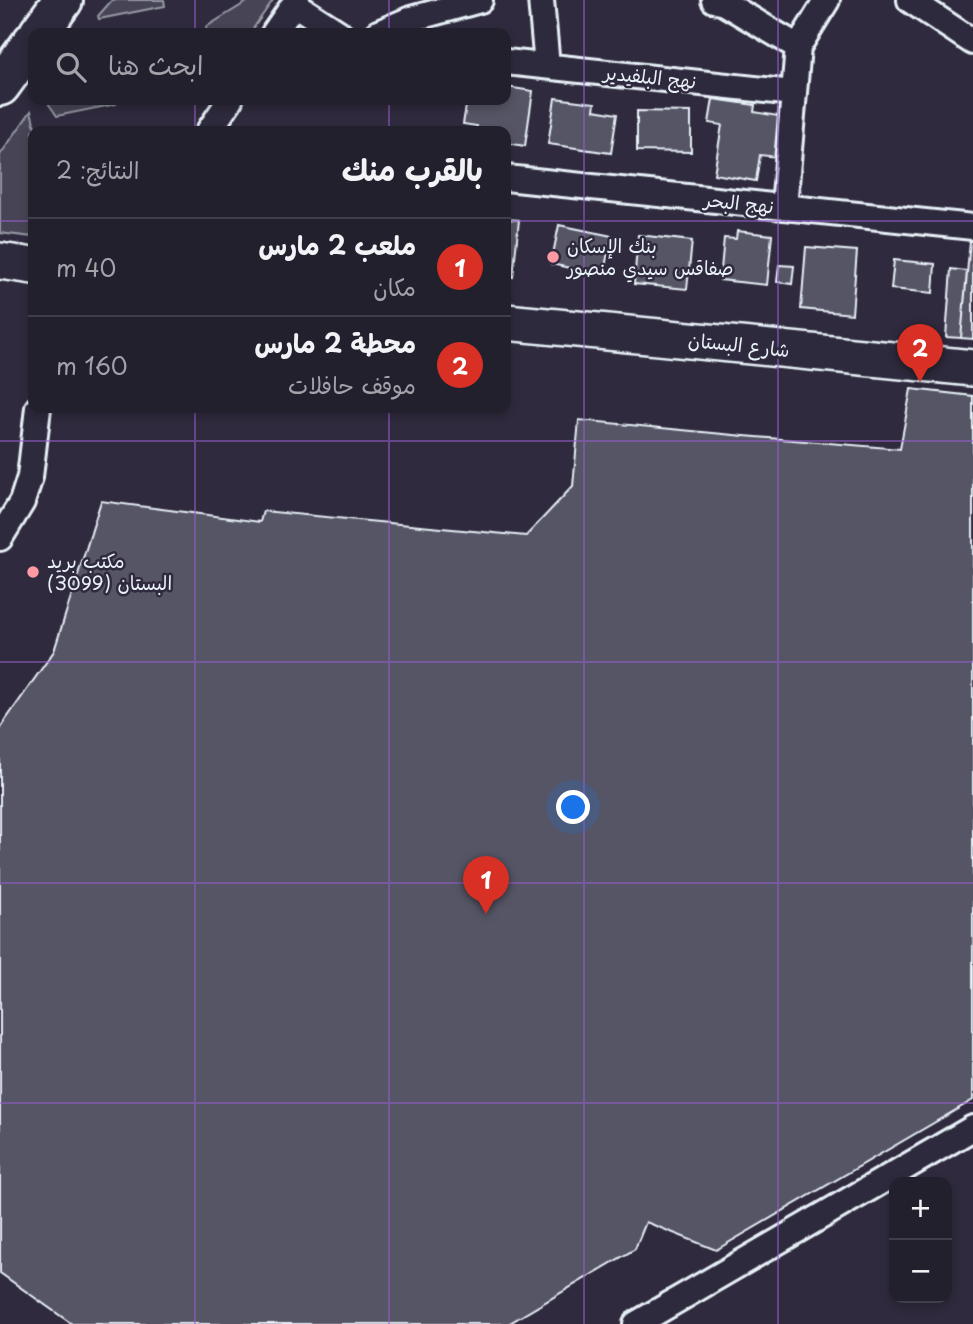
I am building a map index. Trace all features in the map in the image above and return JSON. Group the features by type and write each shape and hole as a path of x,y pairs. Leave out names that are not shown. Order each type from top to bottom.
{"main road":[{"path":"43,28 63,0"},
{"path":"0,86 28,48"},
{"path":"0,261 28,265"},
{"name":"شارع البستان","path":"511,322 973,368"}],"street":[{"path":"389,28 411,19 480,0"},
{"path":"541,0 547,66"},
{"path":"714,0 724,3 798,47"},
{"path":"784,208 798,47 827,0"},
{"path":"910,0 973,42"},
{"path":"277,28 295,2 332,28"},
{"name":"نهج البلفيدير","path":"511,62 793,93"},
{"path":"212,126 227,105"},
{"name":"نهج البحر","path":"511,179 973,227"},
{"path":"0,538 22,502 30,477 37,413"},
{"path":"636,1324 973,1128"}],"shaded area":[{"path":"112,0 164,0 165,6 99,19 98,16"},
{"path":"250,0 273,0 253,28 206,27"},
{"path":"49,105 111,105 57,116"},
{"path":"31,111 35,126 28,126 28,236 0,233 0,155"}],"building":[{"path":"511,88 533,91 525,146 511,144 511,126 463,124 466,105 511,105"},
{"path":"555,98 595,103 594,110 617,114 611,153 548,144"},
{"path":"713,99 755,105 754,112 784,117 777,157 760,155 756,181 714,174 722,125 709,123"},
{"path":"637,111 691,112 691,152 637,151"},
{"path":"511,219 519,220 511,277"},
{"path":"559,225 612,236 603,275 551,264"},
{"path":"737,231 772,235 767,285 720,280 724,238 736,239"},
{"path":"638,235 692,241 687,289 634,284"},
{"path":"970,241 973,241 973,339 961,338"},
{"path":"806,247 857,251 852,314 801,309"},
{"path":"894,260 935,264 933,293 891,289"},
{"path":"779,265 794,266 792,284 777,282"},
{"path":"951,269 967,271 961,338 946,337"},
{"path":"911,389 973,396 973,1100 716,1250 646,1222 635,1249 508,1324 72,1324 0,1273 0,728 54,651 101,501 260,522 263,511 526,536 573,486 579,420 900,449"}],"place":[{"name":"بنك الإسكان صفاقس سيدي منصور","path":"553,257"},
{"name":"محطة 2 مارس","path":"920,382"},
{"name":"مكتب بريد البستان (3099)","path":"33,572"},
{"name":"ملعب 2 مارس","path":"486,914"}]}
